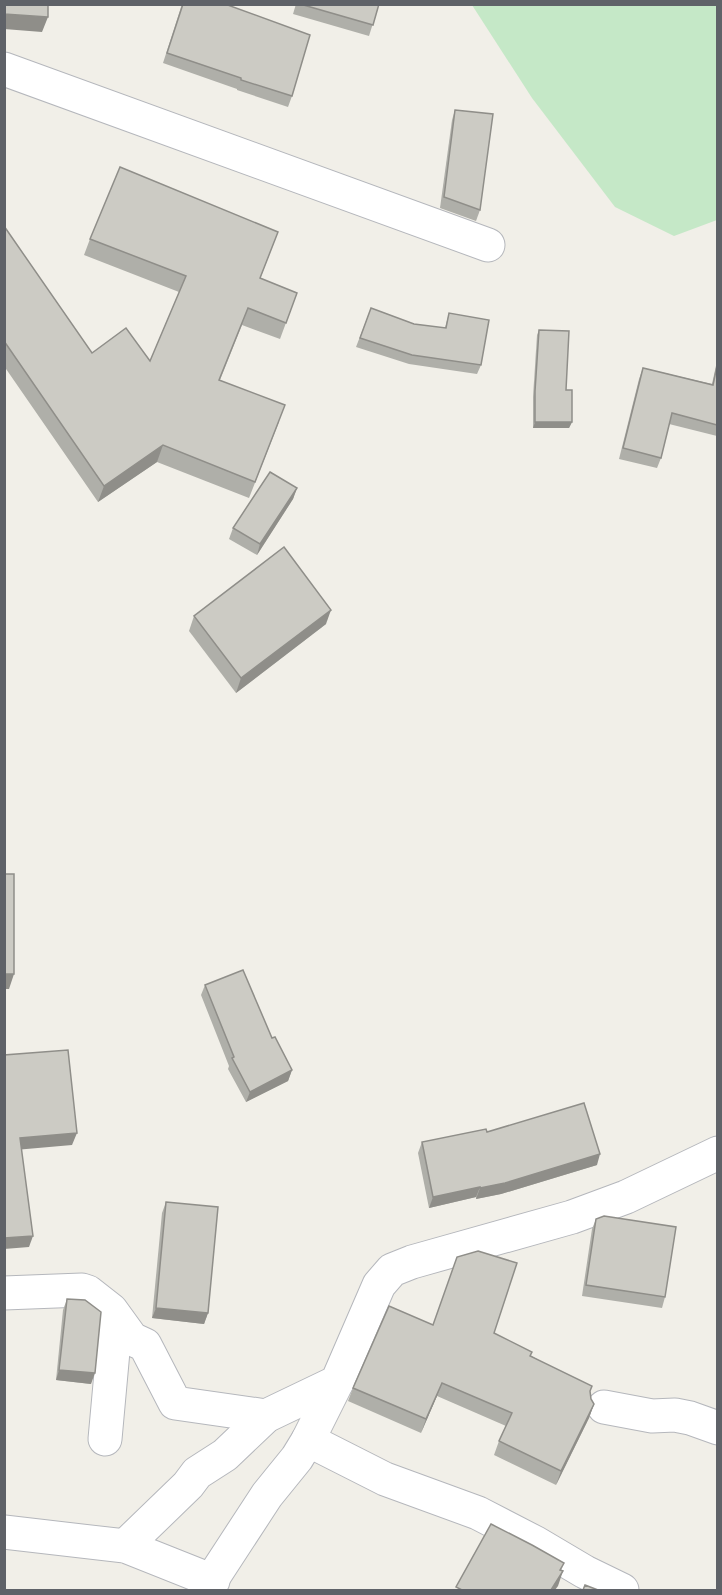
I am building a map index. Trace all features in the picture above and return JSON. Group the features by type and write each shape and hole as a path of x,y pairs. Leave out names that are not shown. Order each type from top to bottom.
{"street":[{"path":"4,69 488,245"},
{"path":"4,1532 125,1546 209,1586 267,1495 297,1458 308,1440 337,1382 379,1285 392,1270 412,1262 573,1217 626,1197 717,1152"},
{"path":"4,1293 82,1290 88,1292 111,1310 132,1339 145,1345 175,1403 266,1416"},
{"path":"105,1439 116,1318"},
{"path":"125,1546 188,1485 197,1473 225,1455 266,1416 337,1382"},
{"path":"604,1407 652,1416 675,1415 717,1428"},
{"path":"308,1440 385,1479 478,1514 536,1544 579,1581 622,1590"}],"green space":[{"path":"472,5 717,5 717,220 674,236 615,207 532,98"}],"building":[{"path":"4,4 48,4 48,17 4,14"},
{"path":"183,4 225,4 310,35 292,96 167,53"},
{"path":"300,4 379,4 373,25"},
{"path":"455,110 493,114 480,210 444,197"},
{"path":"120,167 278,232 260,278 297,293 286,323 248,308 219,380 285,405 255,482 163,445 104,486 4,341 4,226 92,353 126,328 150,361 186,276 90,239"},
{"path":"371,308 414,324 446,328 449,313 489,320 481,365 412,355 360,338"},
{"path":"539,330 569,331 566,390 572,390 572,422 535,422"},
{"path":"717,366 717,425 672,413 661,458 623,448 643,368 713,385"},
{"path":"270,472 297,488 260,544 233,528"},
{"path":"284,547 331,610 241,678 194,616"},
{"path":"4,874 14,874 14,974 4,974"},
{"path":"243,970 272,1038 275,1037 292,1070 250,1092 232,1058 234,1057 205,985"},
{"path":"68,1050 77,1133 20,1138 33,1236 4,1238 4,1055"},
{"path":"584,1103 600,1154 505,1183 433,1197 422,1142 486,1129 487,1132"},
{"path":"166,1202 218,1207 208,1313 156,1308"},
{"path":"604,1216 676,1227 665,1297 586,1285 596,1219"},
{"path":"478,1251 517,1263 494,1333 532,1352 530,1356 592,1386 590,1391 594,1404 561,1471 499,1441 512,1413 442,1383 426,1419 353,1388 389,1306 433,1325 457,1257"},
{"path":"67,1299 85,1300 101,1312 95,1373 59,1370"},
{"path":"491,1524 564,1563 560,1570 563,1571 551,1590 462,1590 456,1587"},
{"path":"585,1585 598,1590 583,1590"}]}
